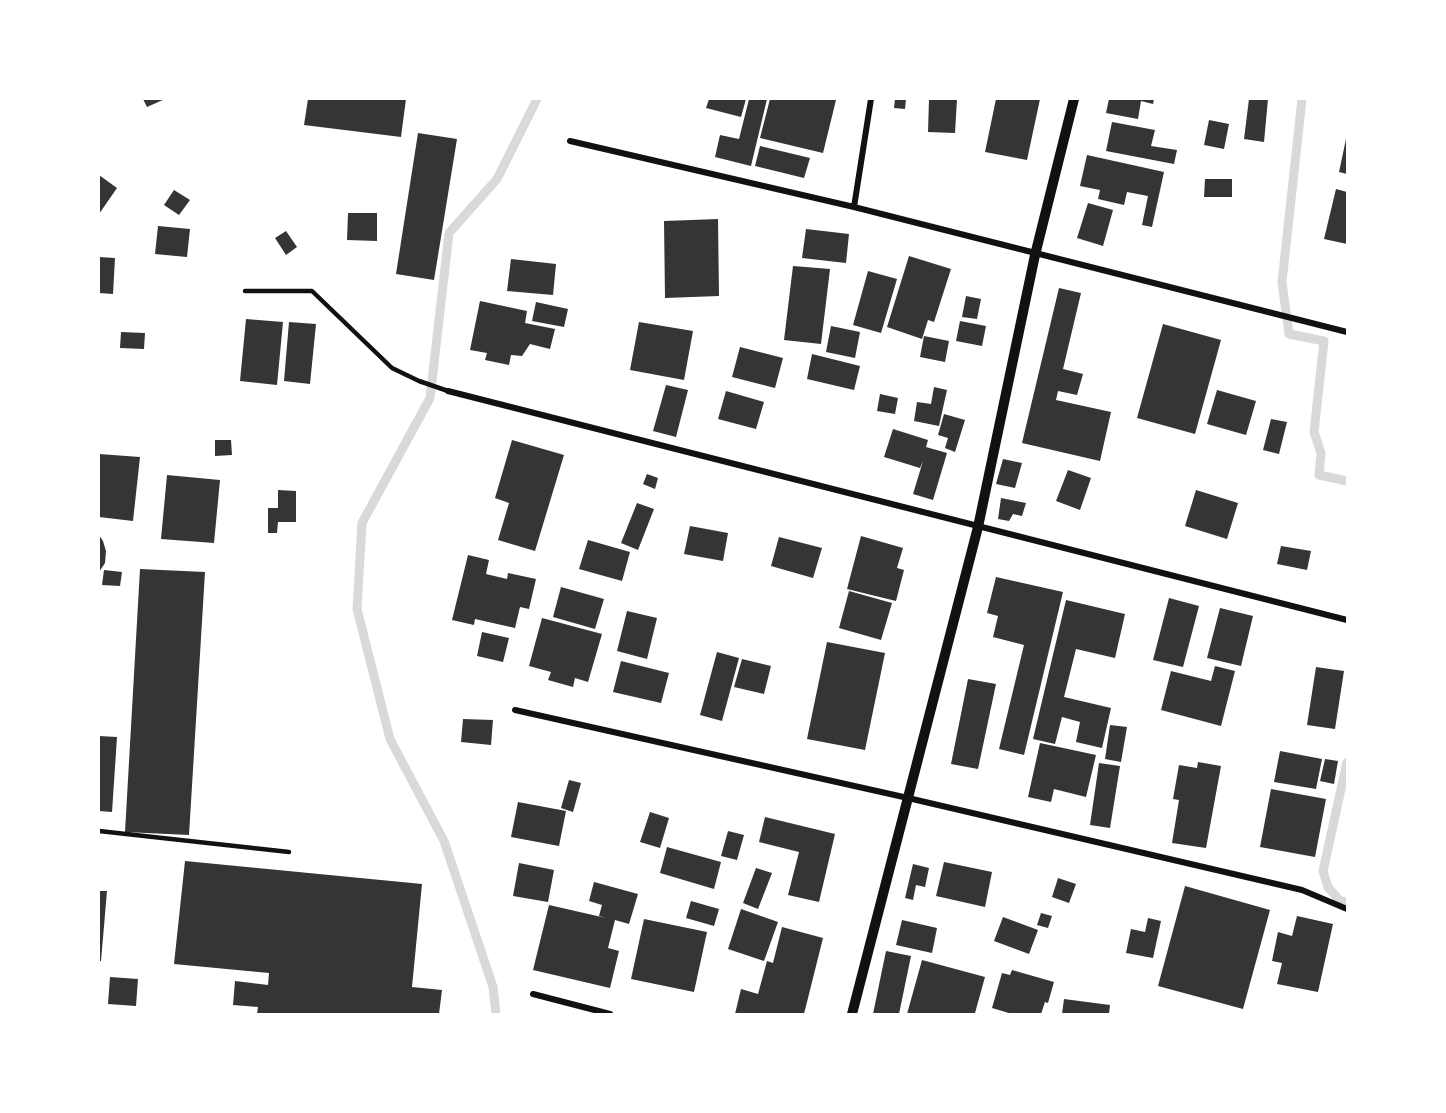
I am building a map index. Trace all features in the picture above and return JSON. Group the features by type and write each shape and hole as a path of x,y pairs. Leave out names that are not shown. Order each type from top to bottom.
{"street":[{"path":"855,207 871,99"},
{"path":"852,1014 978,527 1035,255 1074,99"},
{"path":"570,141 855,207 1035,255 1347,332"},
{"path":"448,391 1347,620"},
{"path":"515,710 908,798 1302,890 1347,909"},
{"path":"533,994 610,1014"}],"lane":[{"path":"245,291 312,291 392,368 448,391"},
{"path":"99,831 289,852"}],"building":[{"path":"143,99 165,99 147,107"},
{"path":"308,99 406,99 401,137 304,125"},
{"path":"709,99 746,99 741,117 706,108"},
{"path":"749,99 767,99 751,166 715,157 720,135 739,139"},
{"path":"770,99 836,100 823,153 760,138"},
{"path":"895,99 906,99 905,109 894,108"},
{"path":"929,99 957,99 955,133 928,132"},
{"path":"996,99 1040,99 1027,160 985,152"},
{"path":"1109,99 1154,99 1153,104 1141,101 1138,119 1106,113"},
{"path":"1249,99 1268,99 1264,142 1244,139"},
{"path":"1209,120 1229,124 1224,149 1204,145"},
{"path":"1112,122 1155,130 1151,146 1177,150 1174,164 1106,151"},
{"path":"418,133 457,139 434,280 396,274"},
{"path":"1347,139 1347,174 1339,172"},
{"path":"760,146 810,158 804,178 755,166"},
{"path":"1087,155 1164,172 1152,227 1142,225 1148,196 1127,192 1124,205 1098,199 1100,190 1080,186"},
{"path":"99,175 117,188 99,214"},
{"path":"1205,179 1232,179 1232,197 1204,197"},
{"path":"1336,189 1347,192 1347,244 1324,239"},
{"path":"174,190 190,200 179,215 164,205"},
{"path":"1088,203 1113,210 1103,246 1077,238"},
{"path":"348,213 377,213 377,241 347,240"},
{"path":"718,219 719,296 665,298 664,221"},
{"path":"158,226 190,229 187,257 155,254"},
{"path":"806,229 849,234 846,263 802,258"},
{"path":"286,231 297,247 286,255 275,238"},
{"path":"909,256 951,269 934,322 928,320 922,339 887,327"},
{"path":"99,257 115,258 113,294 99,293"},
{"path":"511,259 556,264 553,295 507,291"},
{"path":"793,266 830,269 821,344 784,340"},
{"path":"868,271 897,279 881,333 853,325"},
{"path":"1059,288 1081,293 1063,369 1083,374 1077,395 1058,391 1056,400 1111,412 1100,461 1022,443"},
{"path":"966,296 981,299 977,319 962,317"},
{"path":"480,301 527,311 525,323 555,329 550,349 530,344 522,356 511,355 509,365 485,360 487,353 470,350"},
{"path":"536,302 568,309 564,327 532,321"},
{"path":"246,319 283,322 277,385 240,381"},
{"path":"960,321 986,326 982,346 956,341"},
{"path":"289,322 316,324 310,384 284,381"},
{"path":"639,322 693,331 684,380 630,370"},
{"path":"1163,324 1221,340 1195,434 1137,418"},
{"path":"831,326 860,332 855,358 826,352"},
{"path":"121,332 145,333 144,349 120,348"},
{"path":"924,336 949,341 945,362 920,357"},
{"path":"740,347 783,358 775,388 732,377"},
{"path":"812,354 860,366 854,390 807,379"},
{"path":"666,385 688,390 676,437 653,431"},
{"path":"934,387 947,390 939,426 914,421 917,402 931,404"},
{"path":"1217,390 1256,401 1246,435 1207,424"},
{"path":"726,391 764,402 756,429 718,419"},
{"path":"880,394 898,398 895,414 877,411"},
{"path":"944,414 965,420 955,452 945,448 948,438 938,435"},
{"path":"1271,419 1287,422 1279,454 1263,450"},
{"path":"893,429 928,440 926,447 947,453 933,500 913,494 923,461 920,468 884,457"},
{"path":"215,440 231,440 232,455 215,456"},
{"path":"512,440 564,455 535,551 498,540 509,503 495,498"},
{"path":"99,454 140,457 133,521 99,517"},
{"path":"1003,459 1022,463 1015,488 996,484"},
{"path":"1068,470 1091,478 1080,510 1056,501"},
{"path":"647,474 658,478 655,489 643,484"},
{"path":"167,475 220,480 214,543 161,539"},
{"path":"278,490 296,491 296,522 278,522 277,533 268,533 268,508 278,508"},
{"path":"1196,490 1238,503 1227,539 1185,526"},
{"path":"1001,498 1026,503 1022,516 1013,514 1009,521 998,519"},
{"path":"637,503 654,509 638,550 621,543"},
{"path":"690,526 728,533 723,561 684,554"},
{"path":"99,535 106,551 105,563 99,572"},
{"path":"861,536 903,548 897,568 904,570 896,601 847,589"},
{"path":"779,537 822,548 813,578 771,566"},
{"path":"588,540 630,552 622,581 579,569"},
{"path":"1281,546 1311,551 1307,570 1277,564"},
{"path":"468,555 489,560 486,574 507,579 508,573 536,579 529,609 520,607 515,628 475,619 474,625 452,620"},
{"path":"140,569 205,572 189,835 125,832"},
{"path":"104,570 122,572 120,586 102,585"},
{"path":"996,577 1063,592 1024,755 999,749 1024,645 993,637 998,616 987,613"},
{"path":"561,587 604,599 595,629 553,617"},
{"path":"849,591 892,603 881,640 839,628"},
{"path":"1169,598 1199,606 1183,667 1153,660"},
{"path":"1066,600 1125,614 1115,658 1076,649 1064,697 1111,708 1102,748 1076,742 1080,722 1062,717 1055,744 1033,739"},
{"path":"1220,608 1253,616 1241,666 1207,658"},
{"path":"627,611 657,618 647,659 617,651"},
{"path":"542,618 602,634 588,682 575,678 573,687 548,680 551,672 529,666"},
{"path":"482,632 509,638 503,662 477,656"},
{"path":"827,642 885,653 865,750 807,739"},
{"path":"717,652 739,658 722,721 700,715"},
{"path":"742,659 771,666 764,694 734,687"},
{"path":"621,661 669,673 661,703 613,692"},
{"path":"1215,666 1235,671 1221,726 1161,710 1171,671 1211,681"},
{"path":"1316,667 1344,671 1335,729 1307,725"},
{"path":"968,679 996,684 978,769 951,764"},
{"path":"463,719 493,720 491,745 461,742"},
{"path":"1110,725 1127,727 1121,762 1105,759"},
{"path":"99,736 117,737 112,812 99,811"},
{"path":"1040,743 1096,755 1086,797 1054,789 1051,802 1028,797"},
{"path":"1280,751 1322,759 1316,789 1274,782"},
{"path":"1325,759 1338,761 1334,784 1320,781"},
{"path":"1198,762 1221,766 1206,848 1172,843 1179,800 1173,799 1179,765 1197,768"},
{"path":"1099,763 1120,766 1110,828 1090,825"},
{"path":"569,780 581,783 573,812 561,808"},
{"path":"1271,789 1326,799 1315,857 1260,847"},
{"path":"518,802 566,811 559,846 511,837"},
{"path":"650,812 669,818 660,848 640,842"},
{"path":"765,817 835,834 819,902 788,895 799,852 759,842"},
{"path":"728,831 744,835 737,860 721,856"},
{"path":"667,847 721,862 714,889 660,873"},
{"path":"185,861 422,884 412,987 442,990 439,1014 257,1014 258,1007 233,1005 235,981 268,985 269,973 174,964"},
{"path":"944,862 992,872 985,907 936,896"},
{"path":"519,863 554,870 548,902 513,896"},
{"path":"913,864 929,868 925,887 916,885 913,900 905,898"},
{"path":"756,868 772,873 758,909 743,903"},
{"path":"1058,878 1076,884 1069,903 1052,897"},
{"path":"594,882 638,894 629,924 615,920 608,948 619,951 610,988 533,970 549,905 606,918 599,916 602,905 589,901"},
{"path":"1185,886 1270,910 1243,1009 1158,986"},
{"path":"99,891 107,891 101,961 99,961"},
{"path":"691,901 719,909 714,926 686,918"},
{"path":"741,909 778,922 764,961 728,949"},
{"path":"1041,913 1052,916 1048,928 1037,925"},
{"path":"1297,916 1333,924 1318,992 1277,984 1282,963 1272,961 1278,932 1292,936"},
{"path":"1003,917 1038,930 1029,954 994,941"},
{"path":"1148,918 1161,921 1153,958 1126,953 1131,929 1145,932"},
{"path":"644,919 707,932 694,992 631,979"},
{"path":"902,920 937,928 932,953 896,945"},
{"path":"782,927 823,938 804,1014 735,1014 741,989 758,994 767,961 773,963"},
{"path":"886,951 911,956 899,1014 873,1014"},
{"path":"922,960 985,977 975,1013 907,1014"},
{"path":"1012,970 1054,982 1048,1003 1045,1002 1041,1014 1012,1014 992,1008 1002,973 1010,975"},
{"path":"110,977 138,979 136,1006 108,1004"},
{"path":"1064,999 1110,1005 1109,1014 1062,1014"}],"waterway":[{"path":"496,1014 493,987 444,841 390,739 357,609 362,523 430,398 449,233 497,179 537,99"},
{"path":"1302,99 1282,282 1289,334 1324,341 1314,432 1321,453 1319,475 1347,481"},
{"path":"1347,762 1323,871 1328,887 1340,901 1347,902"}]}
